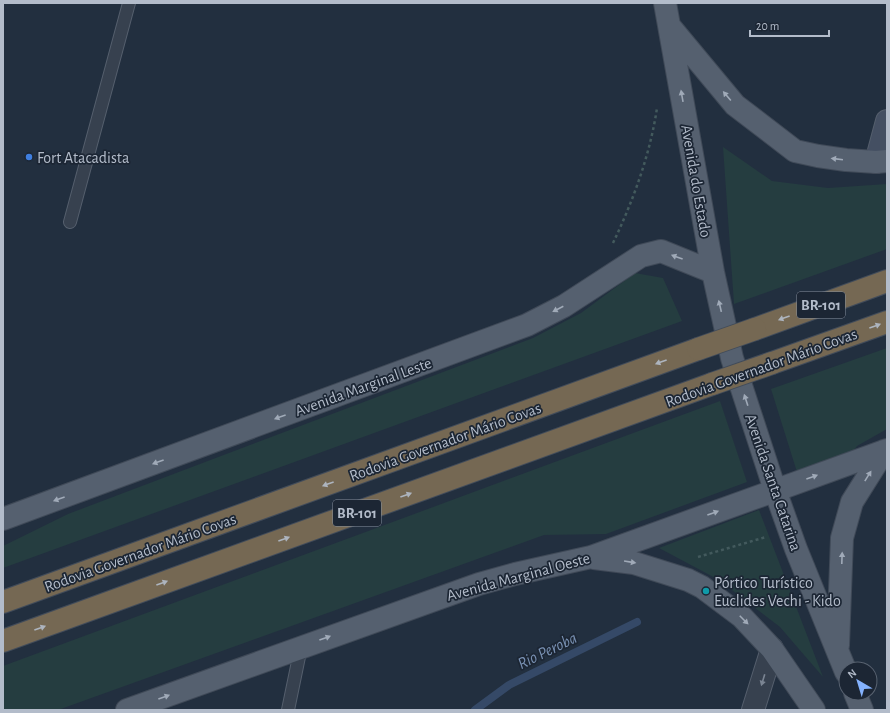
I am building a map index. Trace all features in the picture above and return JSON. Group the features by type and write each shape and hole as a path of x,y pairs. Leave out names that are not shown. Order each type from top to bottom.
{"highway":[{"name":"Rodovia Governador Mário Covas","path":"3,602 887,281"},
{"name":"Rodovia Governador Mário Covas","path":"3,641 887,322"}],"main road":[{"name":"Avenida do Estado","path":"665,3 713,272 732,358"},
{"path":"670,27 735,105 795,151 818,156 881,162"},
{"name":"Avenida Marginal Leste","path":"3,519 527,325 564,306 641,256 661,252 713,272"},
{"name":"Avenida Santa Catarina","path":"732,358 796,549 842,661"},
{"path":"842,661 842,538 852,502 886,450"},
{"name":"Avenida Marginal Oeste","path":"127,710 479,584 515,574 591,557 886,450"},
{"path":"591,557 634,563 688,580 698,585 742,617 772,649 814,710"}],"street":[{"path":"670,27 676,3"},
{"path":"881,162 887,121"},
{"path":"753,710 772,649"}],"lane":[{"path":"70,222 129,3"},
{"path":"288,710 301,647"}],"path":[{"path":"610,248 626,215 653,135 658,104"},
{"path":"692,559 772,535"}],"green space":[{"path":"723,147 772,181 828,188 887,184 887,249 734,304"},
{"path":"635,273 663,278 682,321 3,568 3,546 68,514 533,338 581,313"},
{"path":"887,348 887,429 857,446 835,477 802,488 771,389"},
{"path":"720,401 747,482 606,534 544,535 58,710 3,710 3,666"},
{"path":"759,510 823,677 780,627 719,580 659,548"}],"waterway":[{"name":"Rio Peroba","path":"475,710 509,685 637,622"}],"place":[{"name":"Fort Atacadista","path":"29,157"},
{"name":"Pórtico Turístico Euclides Vechi - Kido","path":"706,591"}]}
